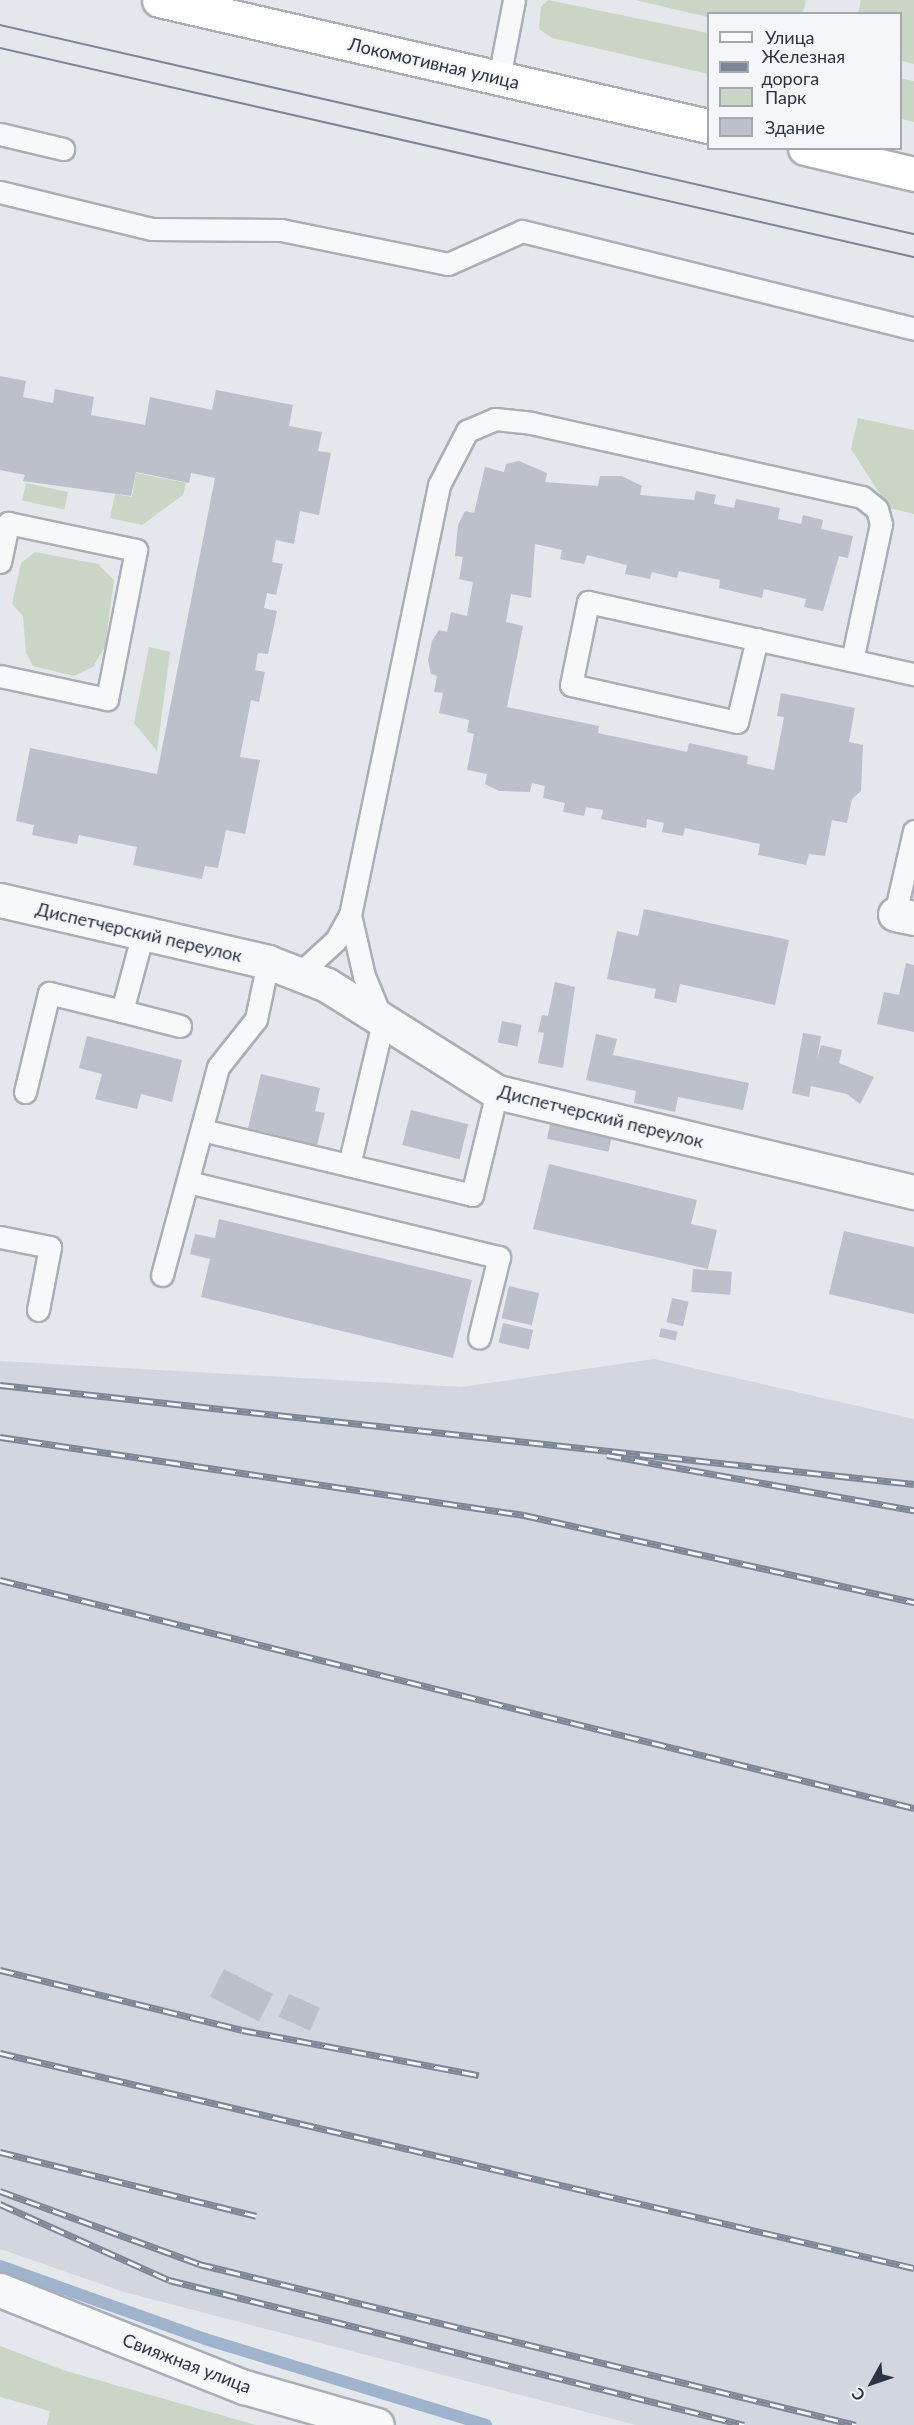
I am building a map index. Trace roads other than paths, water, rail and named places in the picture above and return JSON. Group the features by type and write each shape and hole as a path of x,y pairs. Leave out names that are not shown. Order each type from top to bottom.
{"main road":[{"name":"Локомотивная улица","path":"159,0 707,126"},
{"path":"813,150 914,174"}],"street":[{"name":"Диспетчерский переулок","path":"0,900 268,962 356,999 383,1022 497,1092 914,1192"},
{"name":"Свияжная улица","path":"0,2290 244,2387 377,2425"}],"lane":[{"path":"499,78 514,0"},
{"path":"0,134 63,149"},
{"path":"0,192 152,229 281,230 448,264 522,231 914,329"},
{"path":"298,974 336,940 350,915 439,485 467,431 495,419 531,423 862,497 877,509 881,524 852,660"},
{"path":"0,562 8,523 136,550 107,699 0,676"},
{"path":"757,639 737,722 571,685 588,602 757,639 914,674"},
{"path":"904,916 914,831"},
{"path":"349,1165 383,1022 364,976 350,915"},
{"path":"122,1011 143,933"},
{"path":"162,1275 218,1067 256,1019 268,962"},
{"path":"25,1092 49,993 180,1026"},
{"path":"202,1130 472,1195 497,1092"},
{"path":"188,1182 499,1257 479,1338"},
{"path":"0,1237 50,1247 38,1310"}],"waterway":[{"path":"0,2266 205,2339 486,2425"}],"tram line":[{"path":"0,25 914,234"},
{"path":"0,48 914,257"}],"railway":[{"path":"0,1385 914,1484"},
{"path":"0,1437 524,1515 914,1602"},
{"path":"607,1455 914,1510"},
{"path":"0,1580 914,1808"},
{"path":"0,1970 242,2030 479,2075"},
{"path":"0,2053 914,2268"},
{"path":"0,2152 256,2216"},
{"path":"0,2191 199,2264 856,2425"},
{"path":"0,2204 169,2280 744,2425"}]}
